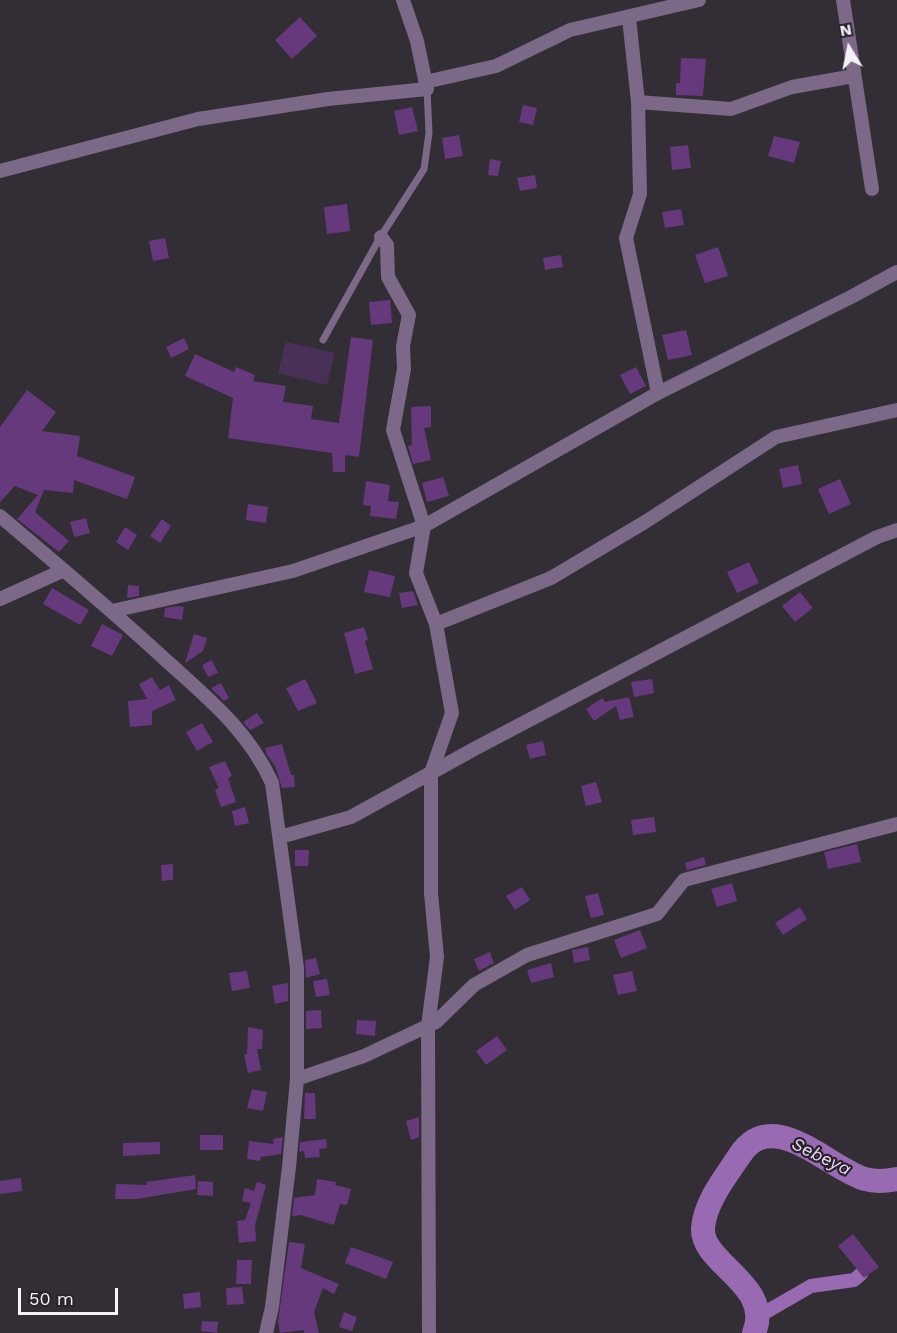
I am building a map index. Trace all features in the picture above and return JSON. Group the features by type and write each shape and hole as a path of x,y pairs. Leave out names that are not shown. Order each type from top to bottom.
{"street":[{"path":"403,0 417,41 426,86"},
{"path":"0,171 198,118 426,86 496,66 570,30 699,0"},
{"path":"843,0 872,189"},
{"path":"629,18 638,102 640,194 626,238 658,393"},
{"path":"638,102 731,109 792,87 854,76"},
{"path":"381,237 387,246 388,277 409,315 403,346 404,369 393,430 424,526 416,573 436,624 452,713 431,773 431,893 437,957 428,1026 429,1333"},
{"path":"112,611 293,571 424,526 658,393 897,272"},
{"path":"436,624 551,578 645,522 776,437 897,410"},
{"path":"0,516 112,611 233,722 250,743 272,783 297,968 297,1079 288,1179 272,1307 266,1333"},
{"path":"280,837 351,817 866,543 897,530"},
{"path":"0,599 64,570"},
{"path":"297,1079 364,1056 436,1022 474,986 527,955 657,914 684,880 897,824"}],"lane":[{"path":"323,340 381,237 424,169 429,133 426,86"}],"shaded area":[{"path":"286,342 335,353 327,385 278,373"}],"building":[{"path":"300,17 317,36 292,59 275,40"},
{"path":"681,58 706,59 703,96 676,95 676,83 680,83"},
{"path":"523,105 537,108 533,125 519,122"},
{"path":"412,107 418,131 399,135 394,111"},
{"path":"459,135 463,156 445,159 442,138"},
{"path":"774,136 800,142 794,163 768,156"},
{"path":"688,145 691,168 672,170 670,147"},
{"path":"490,159 501,161 498,176 488,175"},
{"path":"535,175 537,188 520,191 517,178"},
{"path":"347,204 350,231 327,234 324,207"},
{"path":"681,209 684,225 665,228 662,212"},
{"path":"165,238 169,258 153,261 149,241"},
{"path":"718,247 728,276 705,283 695,255"},
{"path":"561,255 563,267 545,270 543,258"},
{"path":"390,300 392,323 371,325 369,302"},
{"path":"686,330 692,355 668,360 662,335"},
{"path":"351,337 373,340 359,457 345,455 345,472 333,472 332,453 228,438 233,398 185,376 195,354 234,372 236,367 255,375 253,381 286,386 283,402 313,406 311,419 339,423"},
{"path":"184,338 189,349 171,358 166,347"},
{"path":"636,367 646,386 630,394 620,375"},
{"path":"27,390 56,412 42,431 80,436 77,456 135,477 127,499 74,480 73,493 44,490 35,512 69,541 59,552 17,519 38,495 15,486 0,502 0,427"},
{"path":"431,406 431,427 424,428 431,460 413,464 408,446 412,445 411,407"},
{"path":"798,465 802,484 783,488 779,469"},
{"path":"443,477 449,496 427,502 422,483"},
{"path":"840,479 851,504 829,514 818,489"},
{"path":"366,481 390,485 388,501 399,502 396,519 370,516 371,506 363,505"},
{"path":"248,504 268,507 266,523 246,520"},
{"path":"86,518 90,533 74,537 70,522"},
{"path":"162,519 171,526 160,543 150,536"},
{"path":"125,527 137,535 128,550 116,542"},
{"path":"749,562 759,583 737,593 727,572"},
{"path":"369,570 395,576 390,597 364,592"},
{"path":"128,585 139,586 139,596 127,598"},
{"path":"52,588 89,610 80,625 43,604"},
{"path":"413,591 418,605 402,608 399,593"},
{"path":"800,592 813,608 795,622 782,606"},
{"path":"184,607 182,620 164,617 165,608"},
{"path":"102,624 123,635 112,656 91,646"},
{"path":"364,627 368,640 365,641 373,669 355,674 344,633"},
{"path":"194,634 207,638 203,651 185,663"},
{"path":"212,660 218,673 208,677 202,665"},
{"path":"152,677 160,690 169,685 176,700 152,711 152,725 130,727 128,701 147,699 139,684"},
{"path":"305,679 317,703 298,711 286,688"},
{"path":"652,679 654,693 634,697 631,682"},
{"path":"221,683 229,698 224,701 211,688"},
{"path":"629,697 634,717 620,720 616,706 594,721 586,709 602,698 605,702"},
{"path":"257,713 264,723 250,730 243,722"},
{"path":"202,723 213,742 197,751 186,732"},
{"path":"543,741 546,755 530,759 526,745"},
{"path":"282,744 291,775 294,775 295,787 282,788 275,766 267,755 265,748"},
{"path":"225,761 232,776 228,778 236,802 221,807 215,790 219,788 209,767"},
{"path":"596,782 602,802 586,806 581,786"},
{"path":"245,807 249,823 235,826 232,811"},
{"path":"654,817 656,832 633,835 631,820"},
{"path":"857,844 861,862 828,869 824,852"},
{"path":"295,850 309,850 308,866 295,866"},
{"path":"704,857 706,865 687,870 685,863"},
{"path":"173,864 173,880 162,881 161,865"},
{"path":"732,883 737,901 717,907 711,889"},
{"path":"522,887 530,900 515,910 506,896"},
{"path":"598,893 604,915 591,918 585,896"},
{"path":"800,907 807,919 783,935 775,923"},
{"path":"640,930 647,948 621,958 614,940"},
{"path":"588,947 590,960 574,963 572,950"},
{"path":"490,952 494,963 479,971 474,959"},
{"path":"316,958 320,974 306,978 305,960"},
{"path":"551,963 554,977 531,983 527,970"},
{"path":"247,971 250,988 232,991 229,973"},
{"path":"632,971 637,991 618,995 613,975"},
{"path":"327,979 330,995 316,997 313,981"},
{"path":"288,983 288,1001 275,1004 272,986"},
{"path":"321,1010 322,1028 306,1029 306,1011"},
{"path":"357,1020 376,1021 375,1036 356,1034"},
{"path":"248,1027 263,1030 262,1049 257,1049 261,1070 248,1073 244,1055 247,1054"},
{"path":"497,1036 507,1050 486,1065 476,1051"},
{"path":"252,1089 267,1092 263,1111 247,1108"},
{"path":"305,1093 315,1093 316,1119 304,1119"},
{"path":"419,1117 419,1137 411,1140 406,1121"},
{"path":"200,1135 223,1135 223,1150 200,1150"},
{"path":"283,1137 281,1154 261,1157 260,1161 247,1159 249,1141 274,1144 273,1139"},
{"path":"326,1139 327,1148 319,1149 320,1157 305,1158 304,1151 299,1152 300,1142"},
{"path":"160,1142 160,1154 123,1156 123,1143"},
{"path":"195,1175 196,1189 137,1199 115,1199 116,1184 147,1185 146,1182"},
{"path":"21,1178 22,1191 0,1194 0,1181"},
{"path":"317,1179 336,1182 335,1185 351,1189 347,1205 340,1204 334,1225 301,1215 292,1216 294,1198 315,1195"},
{"path":"198,1181 213,1182 213,1196 197,1195"},
{"path":"257,1182 266,1185 255,1225 256,1241 239,1243 237,1221 245,1220 251,1203 242,1201 245,1188 254,1191"},
{"path":"853,1234 879,1267 864,1278 838,1246"},
{"path":"289,1242 305,1244 301,1268 339,1284 334,1294 323,1288 314,1312 319,1333 304,1333 304,1330 280,1333 278,1322"},
{"path":"351,1247 393,1262 386,1279 345,1263"},
{"path":"237,1260 252,1260 251,1284 236,1284"},
{"path":"242,1287 244,1304 227,1305 226,1288"},
{"path":"200,1292 201,1307 184,1309 183,1294"},
{"path":"344,1312 357,1317 352,1331 339,1327"},
{"path":"202,1321 218,1322 217,1333 201,1331"}],"waterway":[{"name":"Sebeya","path":"754,1333 757,1316 754,1301 746,1288 713,1253 705,1241 703,1228 712,1199 740,1155 753,1141 768,1136 785,1138 801,1144 865,1179 873,1181 897,1179"},
{"path":"759,1316 811,1286 854,1280 861,1274"}]}
